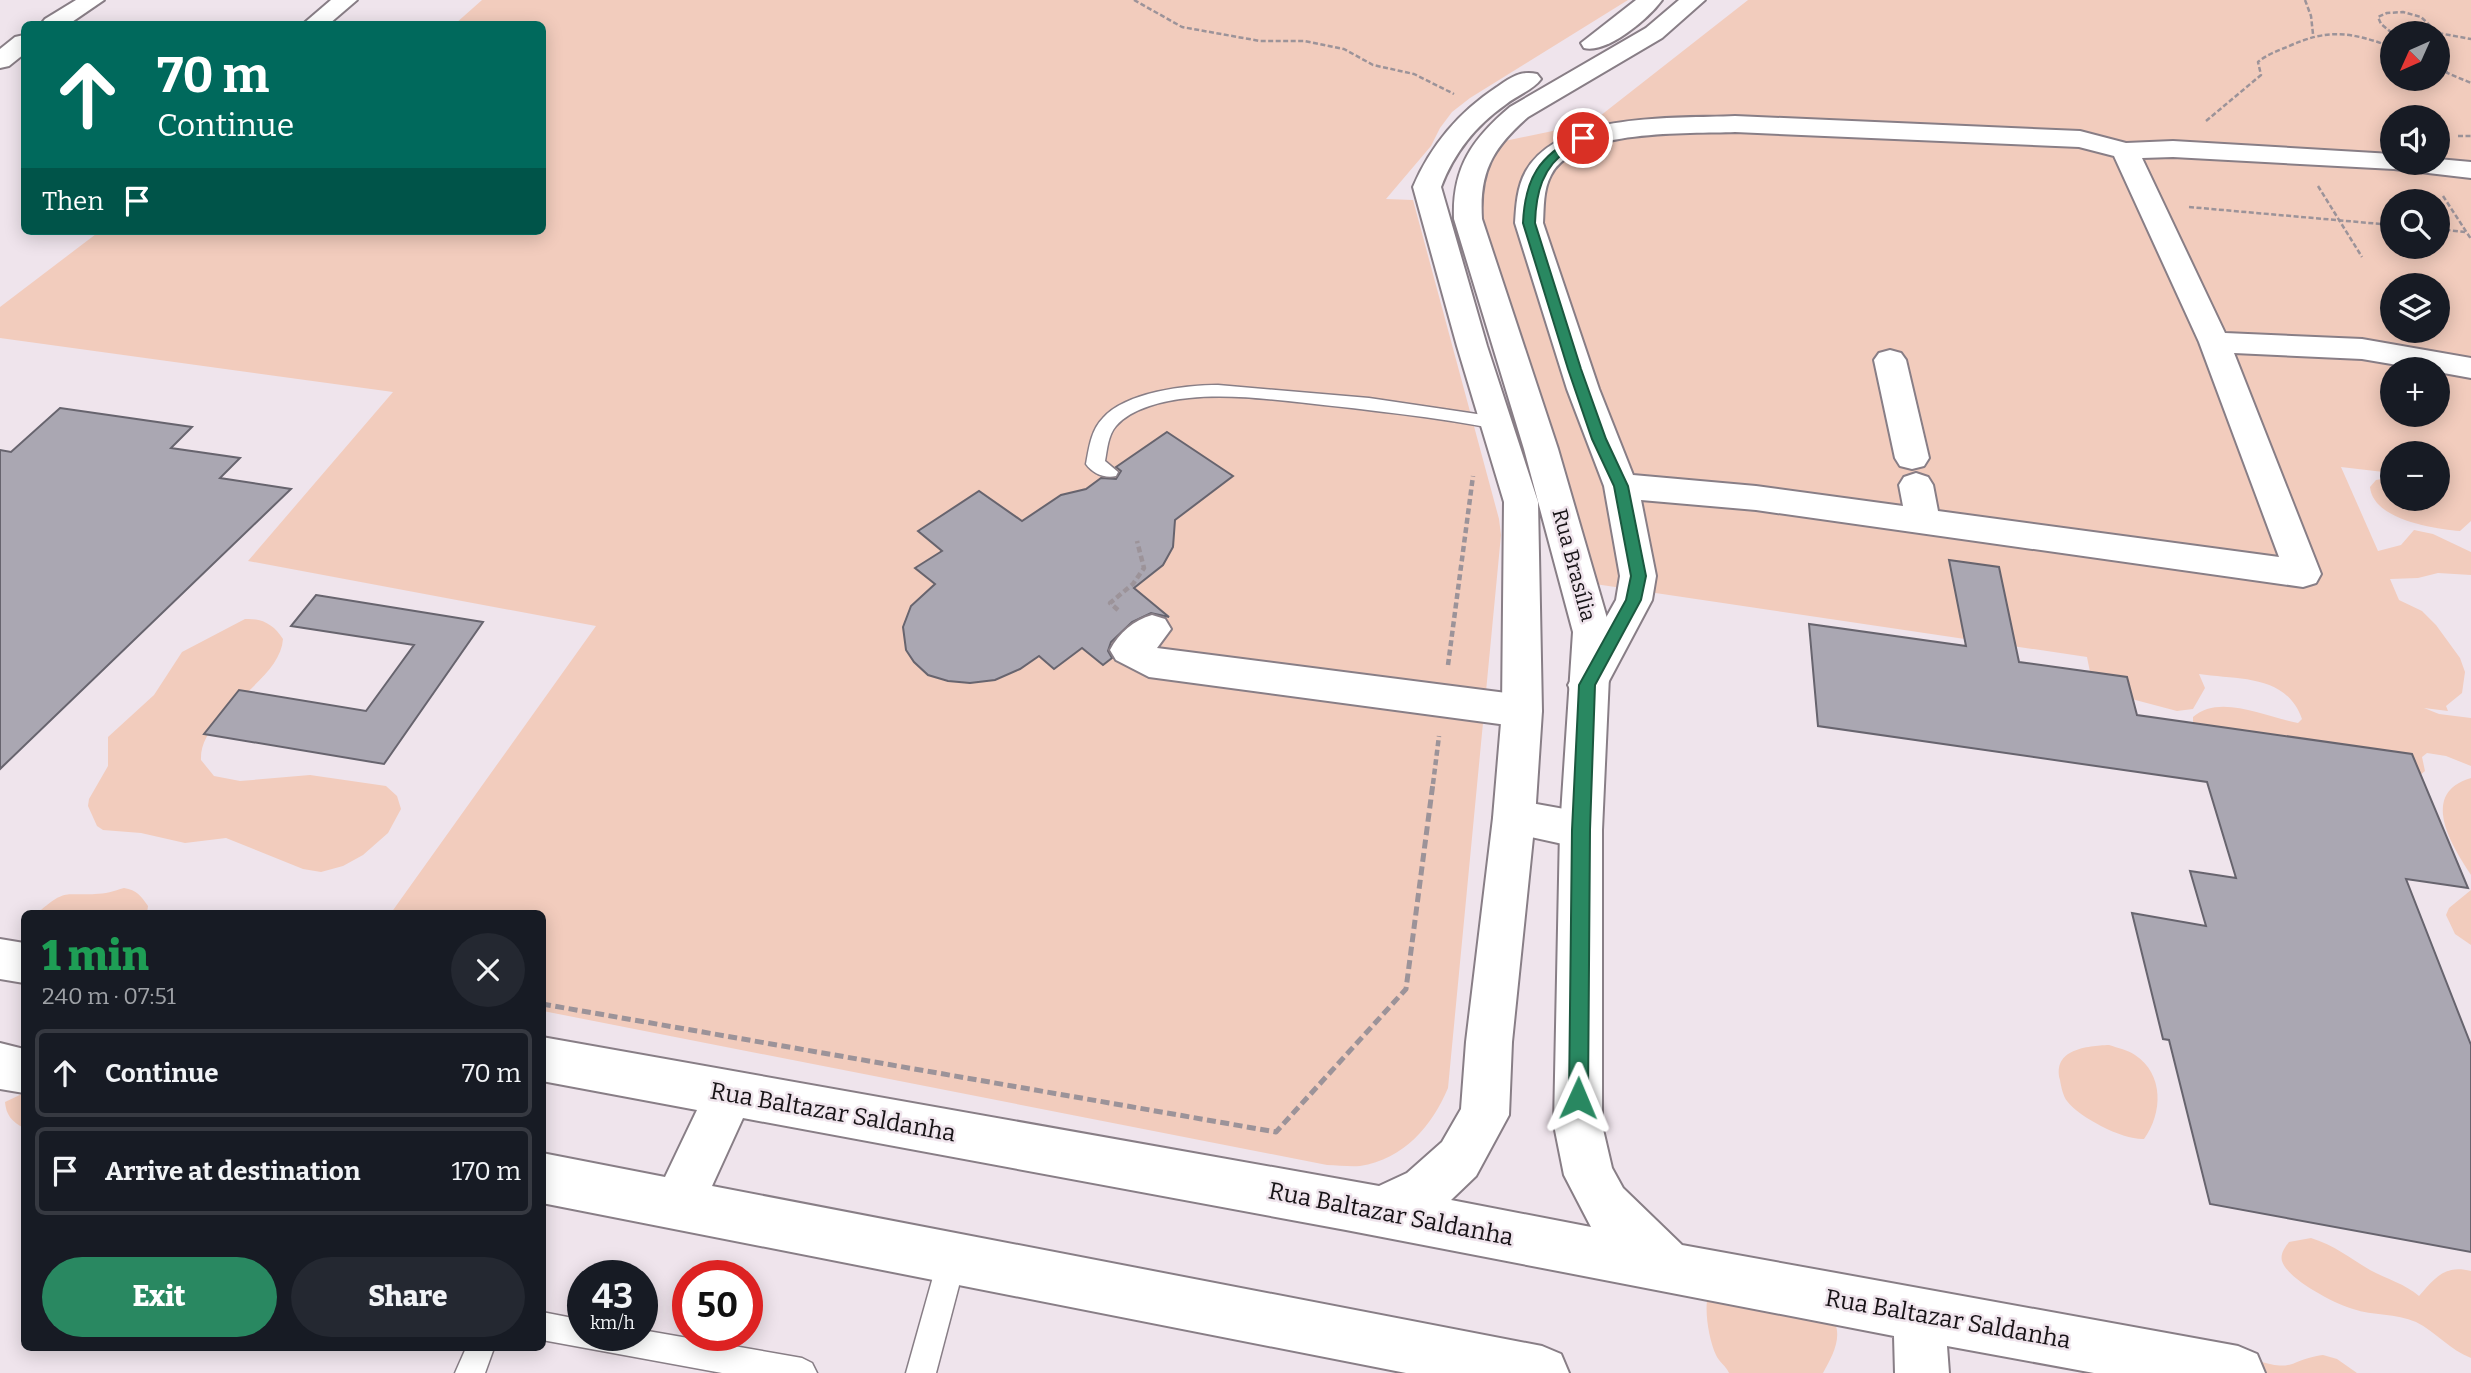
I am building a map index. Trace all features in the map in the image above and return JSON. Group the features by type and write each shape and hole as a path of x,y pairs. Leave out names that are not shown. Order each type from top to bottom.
{"main road":[{"path":"57,21 92,0"},
{"path":"319,21 345,0"},
{"name":"Rua Brasília","path":"1380,1212 1425,1191 1459,1159 1485,1115 1490,1029 1514,818 1522,711 1521,502 1472,346 1427,187 1432,172 1478,110 1514,86 1612,32 1650,0"},
{"name":"Rua Brasília","path":"1669,1268 1605,1206 1589,1175 1578,1125 1581,830 1592,632 1541,449 1468,219 1465,195 1471,170 1502,126 1519,112 1654,33 1693,0"},
{"path":"0,35 21,39"},
{"path":"0,61 21,43"},
{"path":"1587,685 1634,600 1639,576 1621,486 1599,439 1574,369 1529,223 1530,199 1538,173 1564,148 1583,138 1627,129 1735,124 2080,139 2125,151 2173,149 2380,161"},
{"path":"1621,486 1756,498 2303,575 2214,342 2125,151"},
{"path":"2450,168 2471,170"},
{"path":"2214,342 2362,349 2471,368"},
{"path":"1890,360 1923,522"},
{"path":"1152,629 1129,650 1149,662 1522,711"},
{"path":"1514,818 1581,830"},
{"path":"0,959 21,962"},
{"name":"Rua Baltazar Saldanha","path":"546,1060 1380,1212 2238,1373"},
{"path":"0,1066 21,1070"},
{"path":"678,1205 730,1093"},
{"path":"546,1179 1542,1373"},
{"path":"1919,1314 1922,1373"}],"lane":[{"path":"1109,472 1095,464 1109,421 1120,413 1175,394 1235,391 1427,410 1502,437"},
{"path":"921,1373 952,1259"},
{"path":"546,1327 567,1331"},
{"path":"658,1347 802,1373"},
{"path":"470,1373 479,1351"}],"path":[{"path":"1134,0 1182,27 1259,41 1304,41 1344,49 1373,65 1415,74 1448,90 1478,110"},
{"path":"2305,0 2311,16 2313,34"},
{"path":"2380,22 2378,17 2387,13 2403,12 2421,17 2425,21"},
{"path":"2173,149 2261,75 2258,62 2263,58 2313,34 2343,31 2380,43"},
{"path":"2450,35 2471,39"},
{"path":"2450,75 2471,83"},
{"path":"2317,184 2362,257"},
{"path":"2150,203 2380,224"},
{"path":"2450,207 2471,239"},
{"path":"2450,230 2465,232"},
{"path":"546,1005 1276,1132 1406,989 1461,552 1477,451 1502,437"}],"shaded area":[{"path":"482,0 1628,0 1470,98 1452,112 1431,146 1386,199 1413,200 1499,519 1501,535 1448,1088 1434,1115 1414,1139 1390,1156 1376,1162 1360,1166 1327,1165 546,1012 546,910 393,910 596,626 248,561 393,392 0,338 0,307 95,235 546,235 546,21 458,21"},
{"path":"1748,0 2471,0 2471,521 2460,531 2421,525 2387,511 2450,511 2450,441 2380,441 2380,472 2341,467 2378,551 2401,545 2414,530 2433,534 2471,552 2471,575 2438,573 2418,578 2390,579 2399,600 2422,611 2460,658 2465,672 2462,693 2446,706 2448,711 2424,708 2439,714 2471,718 2471,766 2446,756 2427,753 2422,757 2425,771 2419,776 2193,724 2193,717 2204,710 2217,707 2244,709 2298,723 2302,719 2295,704 2285,694 2260,682 2199,674 2205,688 2193,709 2177,711 2124,697 2090,672 2087,657 1595,584 1479,228 1484,164 1495,143 1591,123"},
{"path":"2380,479 2380,506 2370,487"},
{"path":"245,619 263,621 276,630 283,639 279,655 269,670 213,728 204,743 201,760 214,776 240,781 310,775 386,786 397,796 401,809 388,833 363,855 343,866 321,872 303,869 226,838 185,843 141,833 103,830 97,826 88,806 89,799 108,766 108,737 154,695 182,652"},
{"path":"2471,778 2471,875 2449,835 2443,807 2446,795 2455,785"},
{"path":"124,888 132,890 141,896 148,906 147,910 41,910 62,896 102,893"},
{"path":"2471,890 2471,945 2455,934 2446,915 2449,908"},
{"path":"2109,1045 2135,1055 2151,1072 2156,1083 2158,1094 2155,1118 2144,1139 2125,1136 2092,1121 2073,1108 2063,1094 2059,1070 2066,1056 2082,1048"},
{"path":"21,1094 21,1126 10,1118 5,1102"},
{"path":"2311,1238 2335,1248 2419,1296 2436,1278 2447,1271 2471,1271 2471,1358 2416,1322 2353,1309 2302,1283 2286,1268 2282,1256 2289,1242"},
{"path":"1708,1295 1835,1323 1836,1342 1823,1373 1729,1373 1717,1357 1711,1342 1707,1317"},
{"path":"2323,1355 2337,1359 2357,1373 2211,1373 2255,1360 2285,1365"}],"building":[{"path":"60,408 192,427 171,448 240,458 220,478 291,489 0,769 0,450 11,452"},
{"path":"1167,432 1233,476 1175,520 1173,547 1163,565 1134,588 1169,617 1151,613 1132,622 1111,642 1108,651 1112,658 1103,665 1082,648 1054,669 1039,656 1020,669 995,680 970,683 948,681 928,675 914,662 906,650 903,627 911,606 935,584 915,568 942,551 918,531 979,491 1022,521 1061,495 1086,489 1101,478 1116,479 1121,471 1116,467"},
{"path":"1949,560 1999,567 2019,662 2127,677 2137,715 2412,754 2468,888 2406,879 2471,1045 2471,1252 2210,1204 2169,1040 2163,1039 2132,913 2206,926 2190,871 2236,878 2207,782 1818,726 1809,624 1966,646"},
{"path":"316,595 483,622 384,764 204,734 239,690 366,711 414,645 291,626"}],"route":[{"path":"1578,1098 1581,830 1587,685 1634,600 1639,576 1621,486 1599,439 1574,369 1529,223 1530,199 1538,173 1564,148 1583,138"}]}
